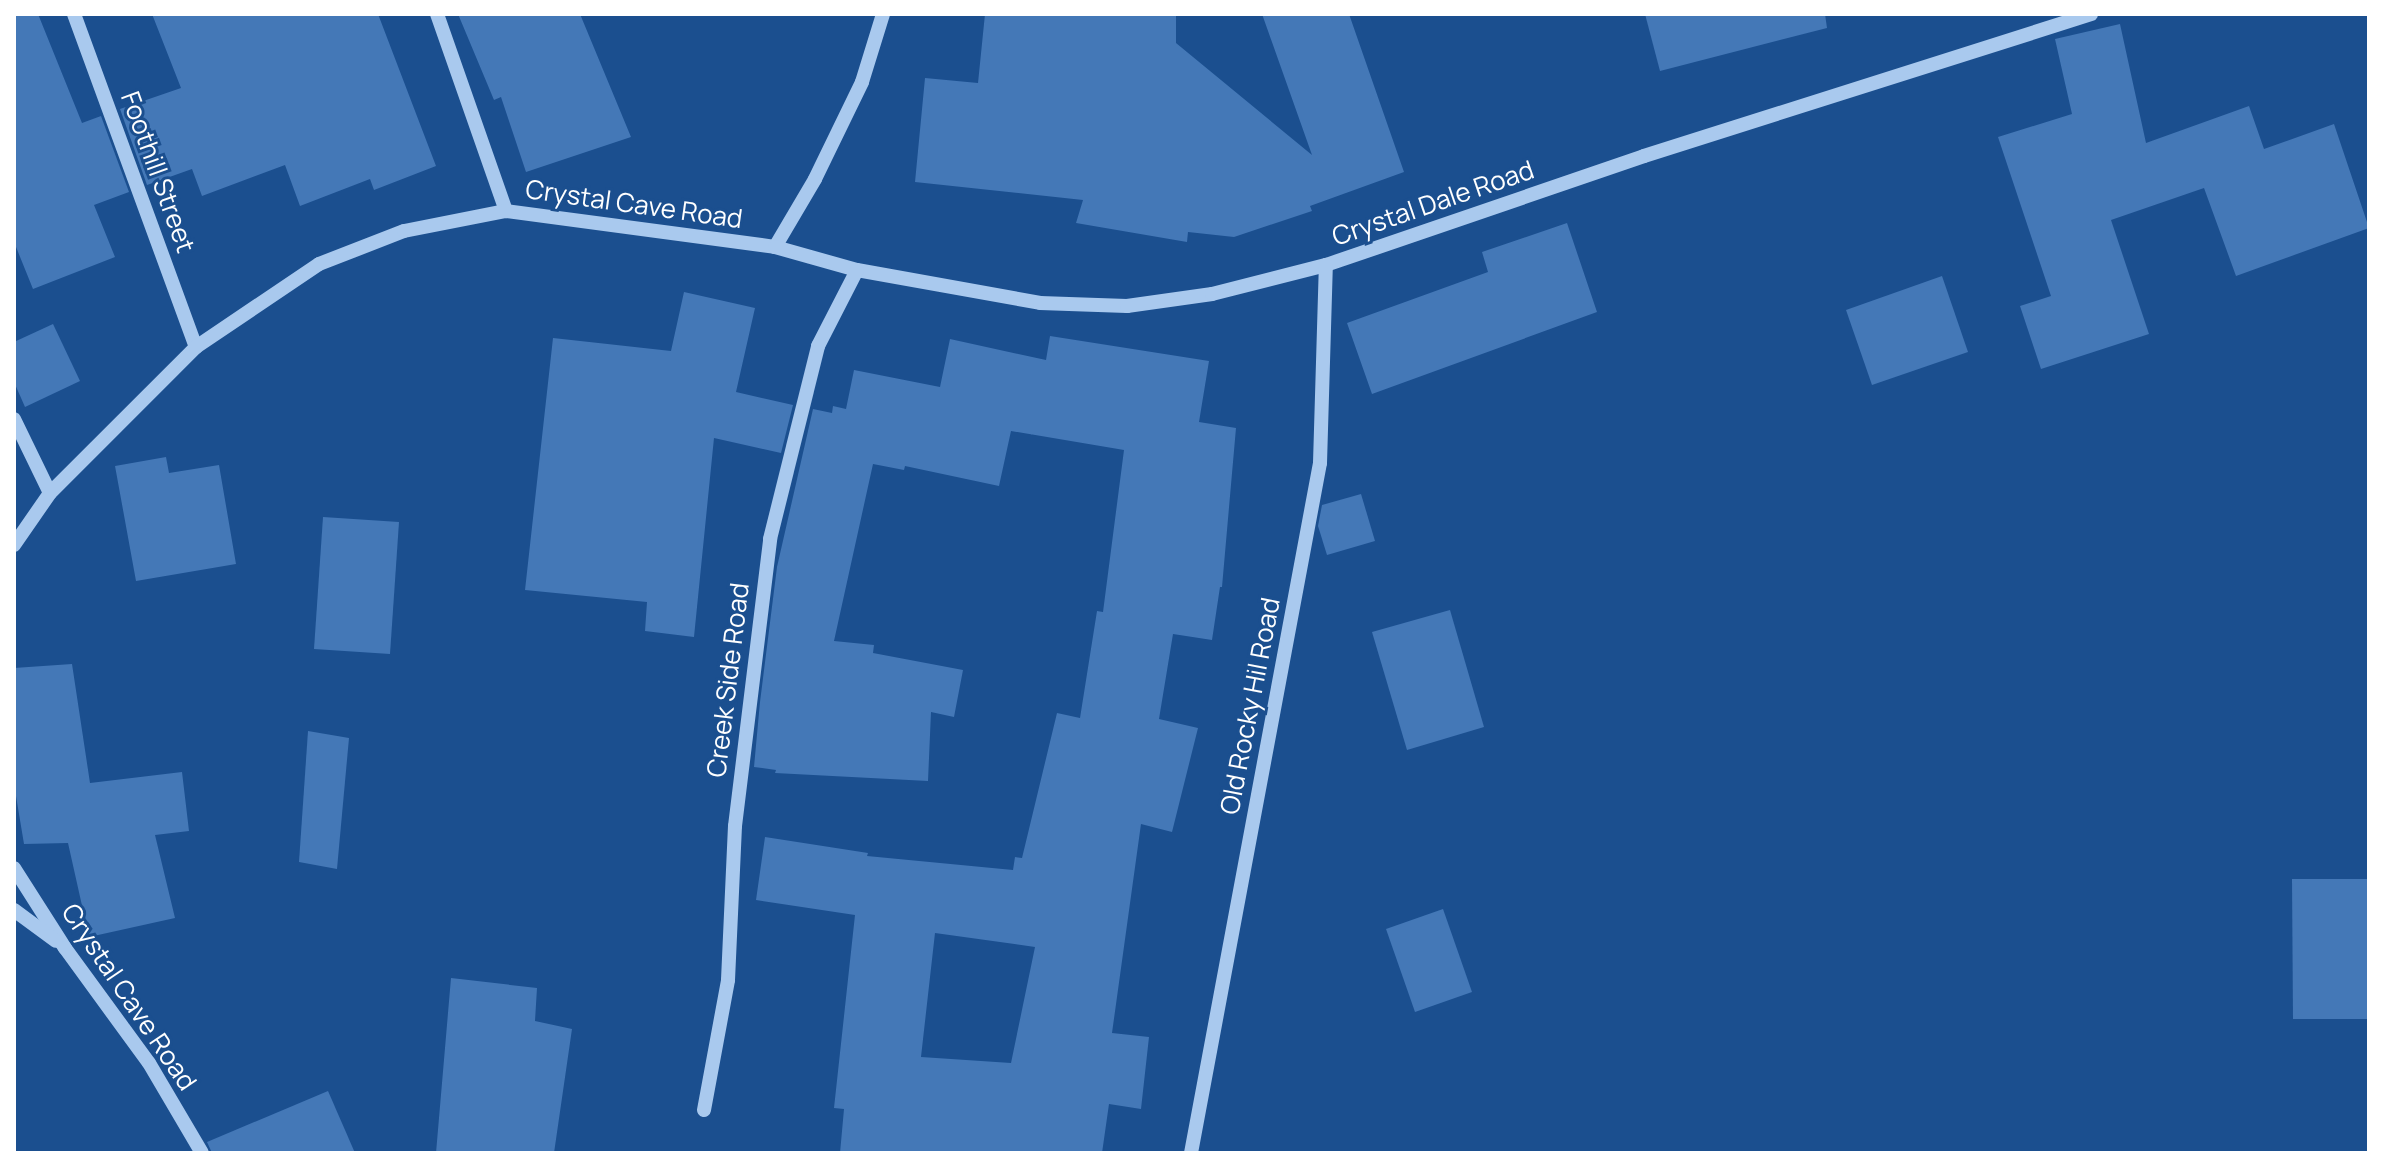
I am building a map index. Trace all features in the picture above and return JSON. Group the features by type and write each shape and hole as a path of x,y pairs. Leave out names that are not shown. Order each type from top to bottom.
{"street":[{"name":"Foothill Street","path":"74,14 196,347"},
{"path":"437,14 506,211"},
{"name":"Crystal Cave Road","path":"16,537 50,493 196,347 319,264 404,231 506,211 775,247 815,179 862,82 883,14"},
{"name":"Crystal Dale Road","path":"775,247 857,270 1040,303 1127,306 1212,294 1326,265 1673,147 2091,14"},
{"name":"Old Rocky Hil Road","path":"1191,1153 1320,463 1326,265"},
{"name":"Creek Side Road","path":"704,1110 728,980 735,826 770,539 818,346 857,270"},
{"path":"14,419 50,493"},
{"name":"Crystal Cave Road","path":"14,868 65,948 149,1063 202,1153"},
{"path":"14,910 65,948"}],"building":[{"path":"14,14 38,14 82,123 101,116 129,192 94,205 115,257 33,289 14,242"},
{"path":"152,14 378,14 436,166 374,190 370,179 300,206 285,165 202,196 192,169 147,185 120,109 181,88"},
{"path":"458,14 580,14 631,137 526,172 501,97 494,100"},
{"path":"985,14 1176,14 1176,43 1312,155 1262,14 1349,14 1404,172 1310,206 1312,211 1234,237 1188,232 1187,242 1076,223 1083,200 915,182 925,78 978,83"},
{"path":"1645,14 1825,14 1827,28 1660,71"},
{"path":"2120,24 2146,143 2249,106 2264,149 2334,124 2369,228 2236,276 2204,188 2111,220 2149,334 2041,369 2020,306 2051,296 1998,137 2072,114 2055,39"},
{"path":"1567,223 1597,312 1372,394 1347,323 1488,272 1482,252"},
{"path":"1942,276 1968,352 1872,385 1846,310"},
{"path":"684,292 755,308 736,392 793,405 781,453 714,438 694,637 645,631 647,602 525,590 553,338 671,351"},
{"path":"53,324 80,381 25,407 14,382 14,342"},
{"path":"1050,336 1209,361 1199,422 1236,428 1222,587 1212,640 1173,634 1159,719 1198,728 1172,832 1141,824 1112,1033 1149,1037 1141,1109 1109,1104 1102,1153 840,1153 844,1109 834,1108 855,915 756,900 765,837 868,853 867,856 1013,870 1015,857 1022,858 1057,713 1080,718 1097,611 1103,612 1124,450 1011,431 999,486 905,466 904,470 873,464 834,641 874,645 873,653 963,670 954,717 931,712 928,781 775,773 776,770 754,767 760,702 777,567 813,409 832,413 833,406 846,409 854,370 940,387 950,339 1046,360","holes":["935,933 1035,947 1011,1063 921,1057"]},
{"path":"166,457 169,473 219,465 236,564 136,581 115,466"},
{"path":"1361,494 1375,541 1327,555 1318,526 1322,505"},
{"path":"323,517 399,522 390,654 314,649"},
{"path":"1450,610 1484,727 1407,750 1372,632"},
{"path":"72,664 90,783 182,772 189,831 155,835 175,918 89,937 68,843 24,844 14,784 14,668"},
{"path":"308,731 349,738 337,869 299,862"},
{"path":"2292,879 2369,879 2369,1019 2293,1019"},
{"path":"1443,909 1472,992 1415,1012 1386,929"},
{"path":"451,978 537,988 535,1021 572,1029 554,1153 436,1153"},
{"path":"328,1091 355,1153 212,1153 207,1142"}]}
